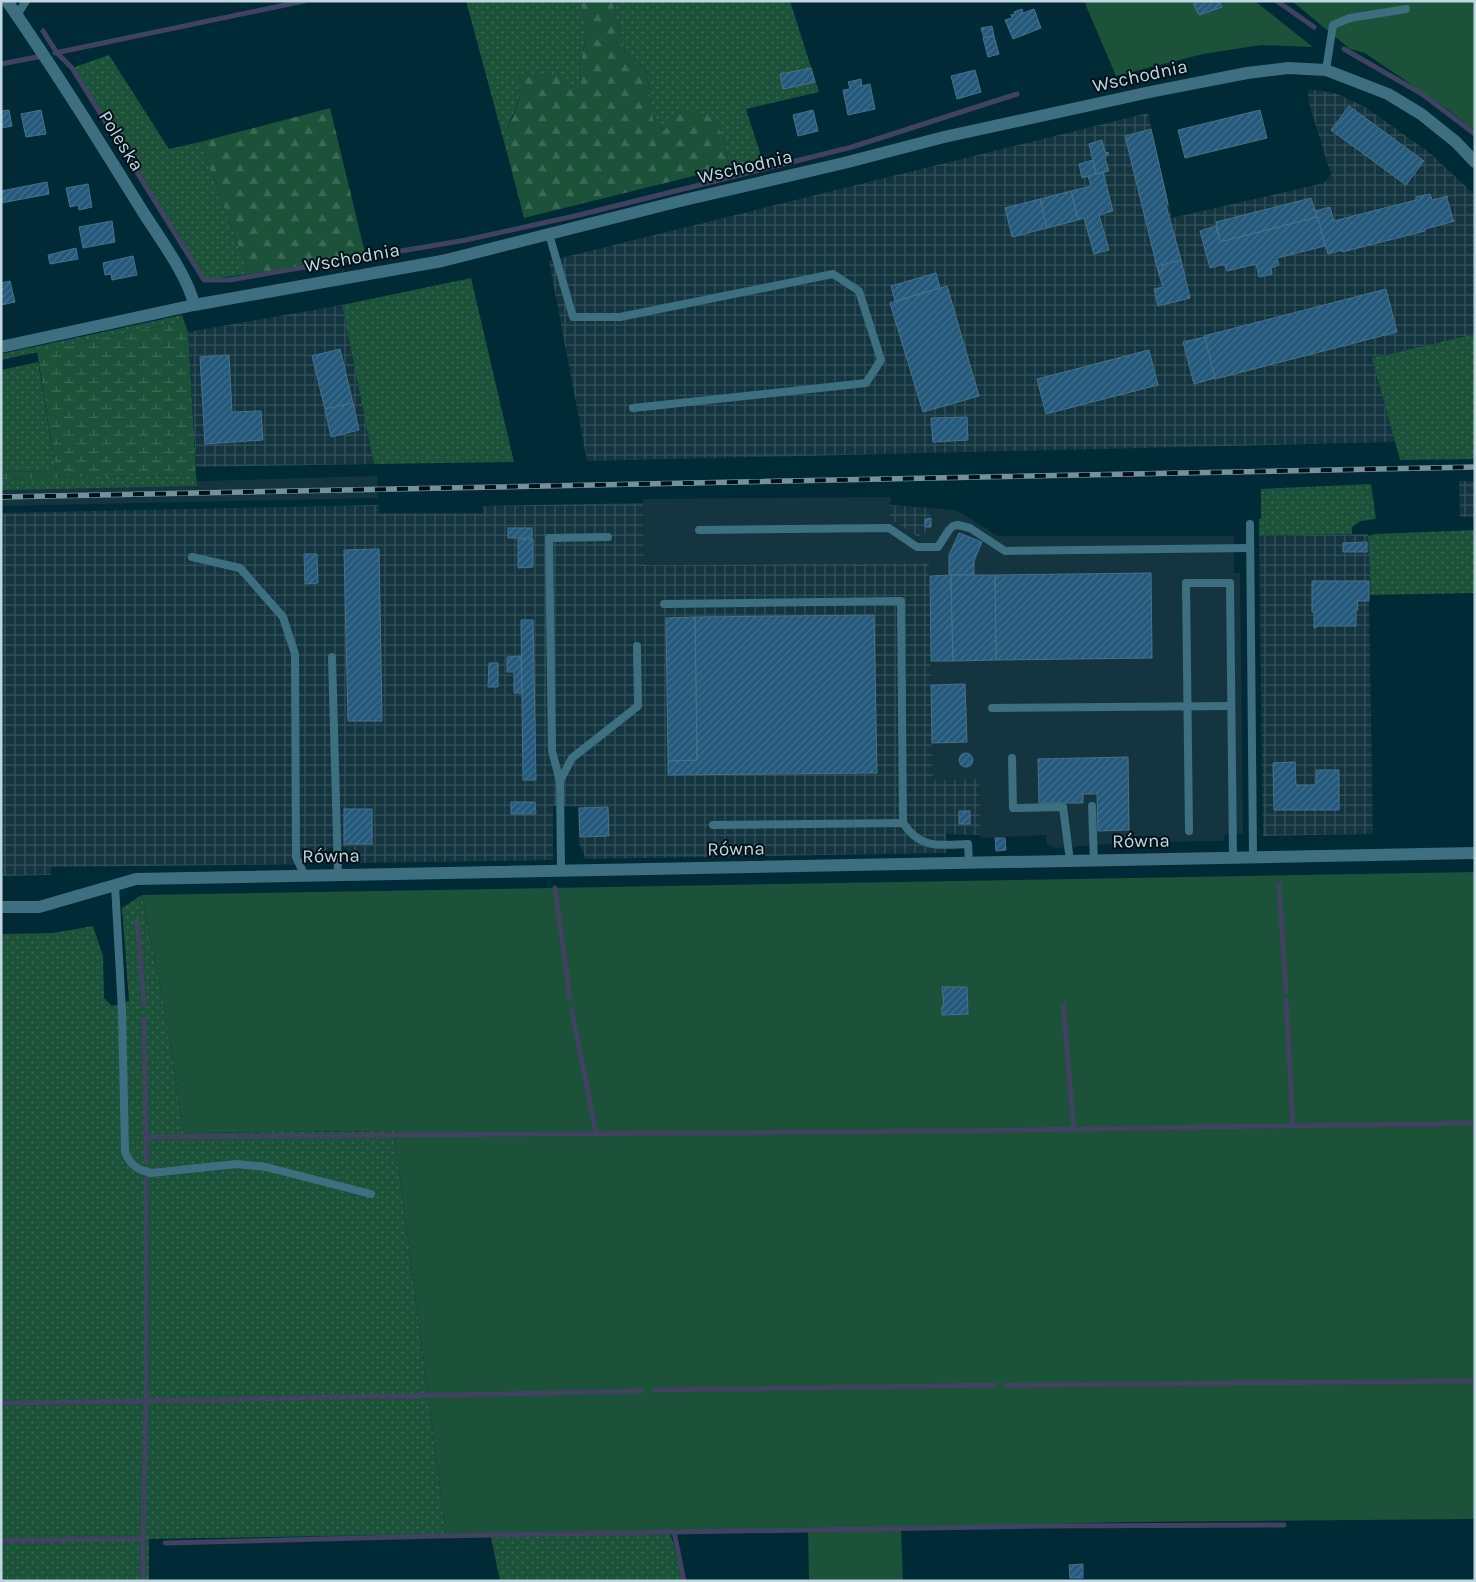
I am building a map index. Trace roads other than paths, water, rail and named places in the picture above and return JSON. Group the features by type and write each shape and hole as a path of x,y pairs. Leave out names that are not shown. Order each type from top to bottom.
{"street":[{"name":"Poleska","path":"7,1 85,118 172,257 192,293 194,305"},
{"name":"Wschodnia","path":"1,348 194,305 442,261 944,138 1150,92 1247,73 1288,68 1326,70 1388,94 1421,114 1456,142 1475,162"},
{"name":"Równa","path":"1,908 39,907 136,879 1475,853"}],"lane":[{"path":"17,15 26,1"},
{"path":"1326,70 1333,25 1350,18 1406,9"},
{"path":"549,234 573,317 620,317 833,274 858,291 881,360 866,383 633,408"},
{"path":"1250,524 1253,858"},
{"path":"699,530 889,528 916,547 938,547 949,530 953,526 958,525 970,528 1005,550 1250,548"},
{"path":"561,871 560,781 552,751 549,538 608,537"},
{"path":"192,557 240,568 283,617 295,654 296,857 305,876"},
{"path":"1188,831 1186,583 1230,583 1233,858"},
{"path":"664,604 901,601 903,823 911,834 921,842 934,845 968,844 969,863"},
{"path":"560,781 572,758 638,706 637,646"},
{"path":"332,657 338,875"},
{"path":"992,708 1231,706"},
{"path":"1012,758 1013,808 1063,808 1070,861"},
{"path":"1092,806 1094,861"},
{"path":"713,825 903,823"},
{"path":"115,885 122,1011 125,1152 128,1162 141,1170 151,1173 237,1164 266,1167 371,1194"}],"waterway":[{"path":"55,53 304,1"},
{"path":"1277,1 1314,27"},
{"path":"43,31 57,53 72,68 204,280 229,280 466,240 579,215 852,147 1017,94"},
{"path":"1344,49 1422,94 1475,134"},
{"path":"1,64 37,57"},
{"path":"1279,885 1286,991"},
{"path":"555,888 570,999"},
{"path":"137,921 144,1005"},
{"path":"1286,1000 1293,1125"},
{"path":"1063,1005 1074,1129"},
{"path":"572,1011 596,1134"},
{"path":"144,1019 146,1162"},
{"path":"146,1137 953,1131 1475,1123"},
{"path":"143,1581 146,1401 146,1179"},
{"path":"1006,1385 1475,1381"},
{"path":"655,1390 996,1385"},
{"path":"1,1403 641,1391"},
{"path":"165,1543 438,1536 1043,1526 1284,1525"},
{"path":"674,1532 684,1581"},
{"path":"1,1540 143,1539"}],"railway":[{"path":"1,497 1475,467"}]}
